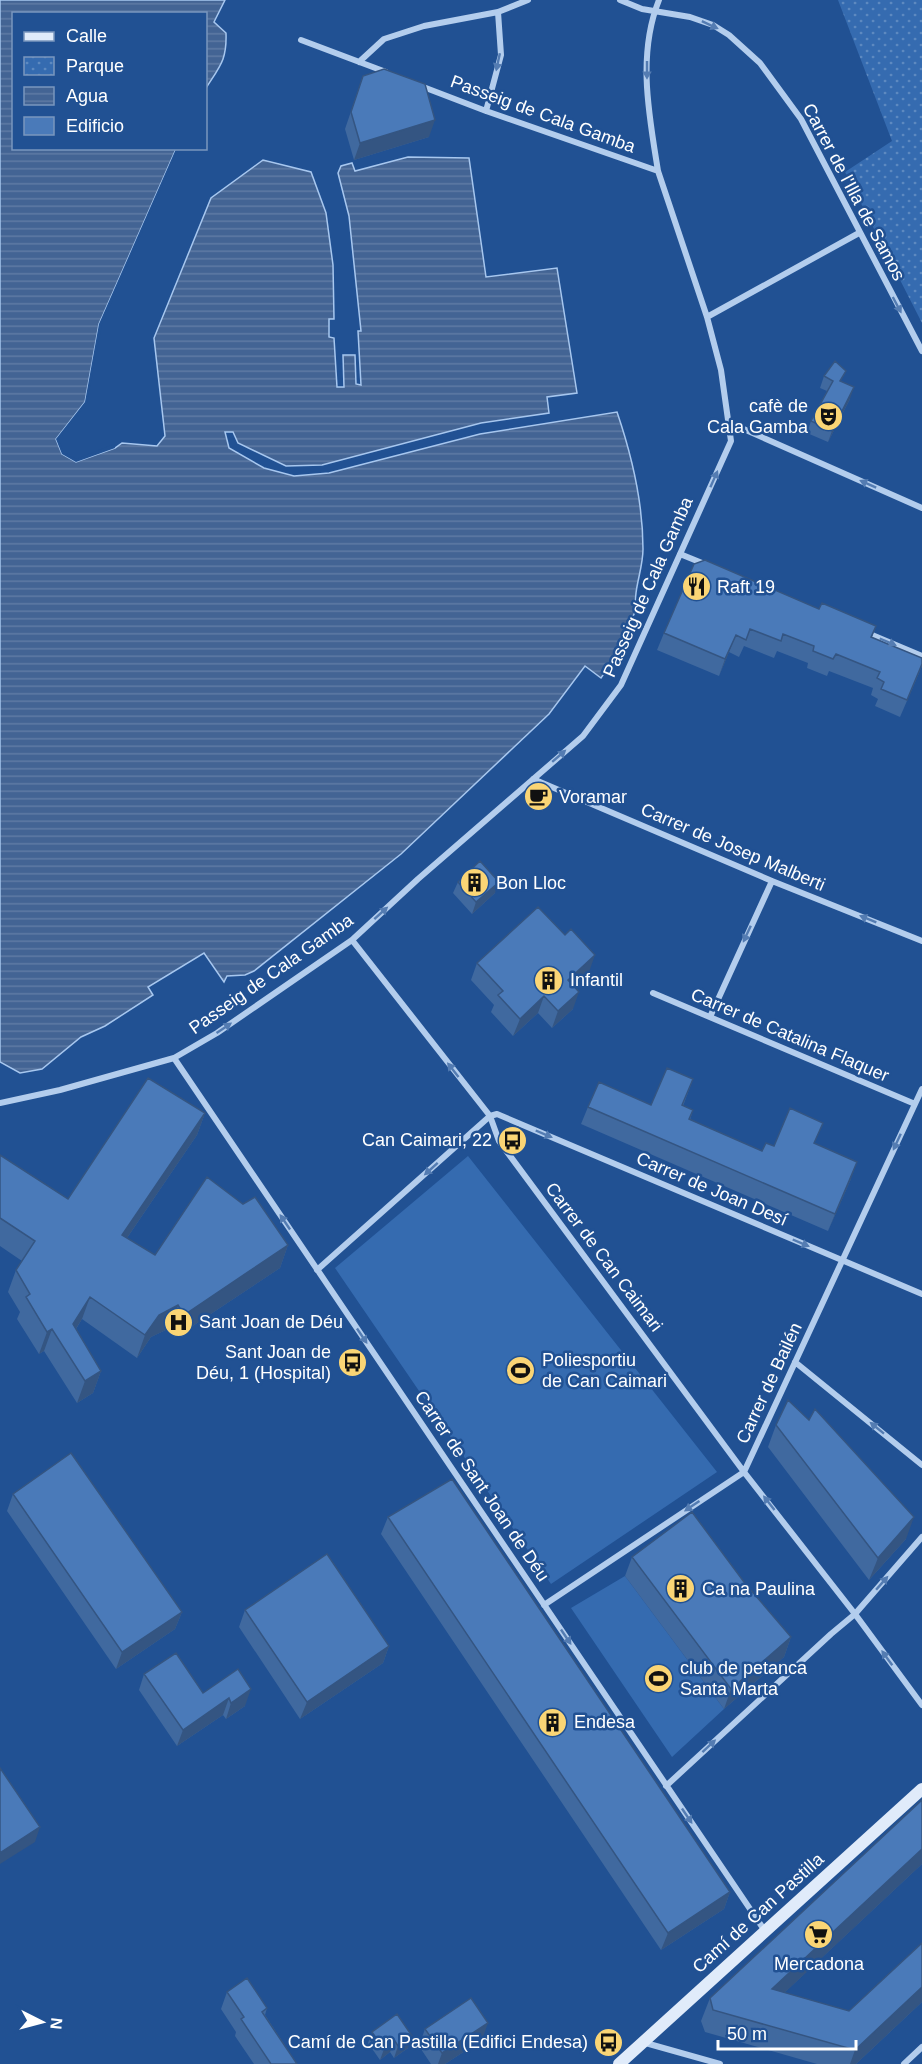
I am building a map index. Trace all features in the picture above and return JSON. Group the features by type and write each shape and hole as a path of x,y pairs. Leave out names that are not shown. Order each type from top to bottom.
{"street":[{"path":"359,62 384,39 424,26 498,12 528,0"},
{"name":"Carrer de l'Illa de Samos","path":"620,0 654,12 690,17 713,25 729,35 760,63 801,119 922,351"},
{"path":"658,171 647,102 647,54 654,12 659,0"},
{"path":"486,111 501,55 498,12"},
{"path":"301,40 392,75"},
{"name":"Passeig de Cala Gamba","path":"0,1103 60,1090 174,1058 217,1033 352,940 584,736 621,685 731,441 721,370 707,317 658,171 486,111 414,83"},
{"path":"707,317 859,233"},
{"path":"730,423 922,508"},
{"path":"680,554 713,568"},
{"path":"856,628 922,656"},
{"name":"Carrer de Josep Malberti","path":"533,779 772,881 922,941"},
{"path":"710,1017 772,881"},
{"name":"Carrer de Can Caimari","path":"352,940 490,1116 499,1141 744,1472 855,1614 922,1705"},
{"name":"Carrer de Catalina Flaquer","path":"652,993 915,1104"},
{"name":"Carrer de Sant Joan de Déu","path":"174,1058 765,1931"},
{"name":"Carrer de Bailén","path":"544,1605 744,1472 922,1089"},
{"name":"Carrer de Joan Desí","path":"490,1116 497,1114 922,1294"},
{"path":"317,1270 490,1116"},
{"path":"795,1362 922,1465"},
{"path":"666,1786 855,1614 922,1537"},
{"name":"Camí de Can Pastilla","path":"619,2064 922,1789"},
{"path":"642,2041 720,2064"},
{"path":"904,2064 922,2047"}],"green space":[{"path":"838,0 922,0 922,323 845,172 892,141"},
{"name":"Poliesportiu de Can Caimari","path":"468,1156 717,1472 551,1584 335,1268"},
{"name":"club de petanca Santa Marta","path":"625,1576 724,1709 672,1757 571,1608"}],"water":[{"path":"0,0 225,0 214,22 226,33 225,50 222,62 207,86 207,12 12,12 12,150 176,150 99,324 85,402 56,439 62,454 76,462 115,448 122,443 157,446 165,436 154,338 211,198 263,160 311,172 326,213 333,265 334,319 329,319 329,337 334,338 337,387 344,387 343,355 355,355 356,384 361,385 358,331 361,331 349,216 338,173 341,166 352,163 355,171 408,157 469,158 486,277 557,268 577,393 547,397 549,413 481,423 322,465 286,466 238,443 233,432 225,432 229,448 264,468 294,476 329,473 480,434 617,412 636,480 641,514 643,549 635,602 636,610 610,665 601,678 585,666 549,714 401,854 254,971 245,975 227,976 224,982 204,953 148,987 153,995 105,1026 81,1037 42,1069 20,1073 0,1062"}],"pier":[{"path":"176,150 178,150 102,325 87,403 59,440 64,452 76,459 114,444 115,448 76,462 62,454 56,439 85,402 99,324"}],"building":[{"path":"384,69 425,84 435,120 360,143 351,112 363,76"},
{"name":"cafè de Cala Gamba","path":"835,361 846,371 840,381 854,387 832,431 811,421 833,381 824,376"},
{"path":"705,560 819,609 822,603 876,626 871,637 922,658 922,664 907,700 881,689 884,682 877,678 880,672 836,654 833,659 813,651 814,646 783,634 781,641 750,629 746,640 736,635 725,659 664,633 694,564"},
{"path":"480,861 499,882 476,902 458,882"},
{"name":"Infantil","path":"538,907 565,935 571,929 595,955 568,980 579,992 558,1011 544,996 520,1019 498,995 503,991 477,963"},
{"path":"667,1068 693,1079 682,1105 693,1110 689,1119 762,1151 766,1143 774,1146 790,1108 823,1123 814,1143 857,1162 835,1214 588,1107 599,1082 651,1105"},
{"path":"148,1078 205,1113 122,1235 155,1255 207,1177 243,1204 255,1197 288,1245 184,1315 178,1305 159,1315 145,1335 90,1297 73,1324 101,1371 85,1381 52,1329 47,1332 26,1297 30,1294 16,1270 35,1241 0,1218 0,1155 68,1199"},
{"path":"788,1400 809,1420 815,1409 914,1517 878,1558 776,1425"},
{"path":"71,1453 182,1612 122,1652 13,1494"},
{"name":"Endesa","path":"452,1479 730,1892 668,1933 388,1517"},
{"path":"692,1512 744,1582 791,1637 731,1689 632,1557"},
{"path":"327,1554 389,1646 307,1702 245,1610"},
{"path":"176,1653 203,1693 238,1669 251,1689 231,1703 229,1698 183,1730 144,1674"},
{"path":"0,1768 40,1827 0,1853"},
{"path":"922,1800 922,1849 772,1989 849,2011 922,1943 922,1987 855,2050 713,2010 710,1998"},
{"path":"247,1978 267,2008 262,2012 297,2064 271,2064 241,2019 244,2017 227,1992"},
{"path":"471,1998 488,2023 442,2053 425,2029"},
{"path":"397,2014 412,2036 398,2046 395,2041 384,2049 372,2032"}],"place":[{"name":"cafè de Cala Gamba","path":"829,416"},
{"name":"Raft 19","path":"696,587"},
{"name":"Voramar","path":"538,797"},
{"name":"Bon Lloc","path":"475,883"},
{"name":"Infantil","path":"549,980"},
{"name":"Can Caimari, 22","path":"513,1140"},
{"name":"Sant Joan de Déu","path":"178,1322"},
{"name":"Sant Joan de Déu, 1 (Hospital)","path":"352,1362"},
{"name":"Poliesportiu de Can Caimari","path":"521,1370"},
{"name":"Ca na Paulina","path":"681,1589"},
{"name":"club de petanca Santa Marta","path":"659,1678"},
{"name":"Endesa","path":"553,1722"},
{"name":"Mercadona","path":"819,1935"},
{"name":"Camí de Can Pastilla (Edifici Endesa)","path":"609,2042"}]}
